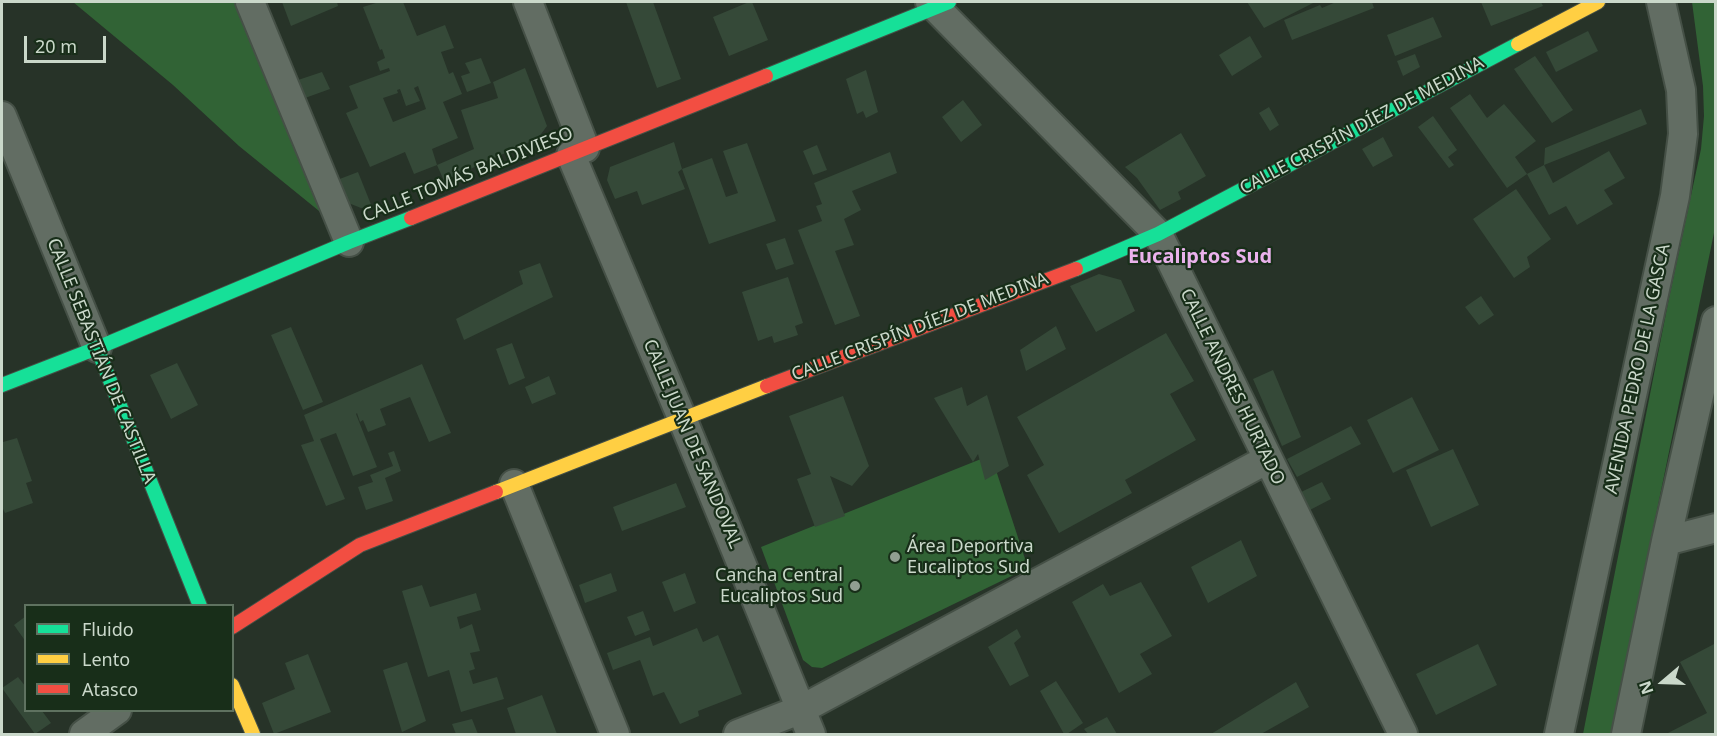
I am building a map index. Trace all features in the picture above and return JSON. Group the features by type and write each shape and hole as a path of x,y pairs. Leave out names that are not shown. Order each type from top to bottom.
{"street":[{"path":"250,2 349,242"},
{"name":"CALLE JUAN DE SANDOVAL","path":"528,2 578,152 682,418 807,722"},
{"name":"CALLE CRISPÍN DÍEZ DE MEDINA","path":"234,626 360,544 682,418 1091,263 1158,234 1598,2"},
{"name":"AVENIDA PEDRO DE LA GASCA","path":"1559,735 1675,195 1683,134 1681,90 1661,2"},
{"name":"CALLE TOMÁS BALDIVIESO","path":"2,385 97,348 349,242 578,152 938,3"},
{"name":"CALLE ANDRES HURTADO","path":"938,3 1158,234 1403,735"},
{"name":"CALLE SEBASTIÁN DE CASTILLA","path":"2,117 199,604"},
{"path":"1626,735 1666,541 1716,321"},
{"path":"738,735 807,722 1268,459"},
{"path":"514,484 615,735"},
{"path":"1666,541 1716,528"},
{"path":"234,690 253,735"},
{"path":"84,735 116,712"}],"green space":[{"path":"73,2 240,2 324,215 239,146 173,85"},
{"path":"1692,2 1715,2 1715,228 1611,734 1583,734 1669,298 1701,149 1704,116 1703,86"},
{"name":"Área Deportiva Eucaliptos Sud","path":"991,455 1028,568 822,668 812,667 803,660 761,547"}],"building":[{"path":"282,2 337,2 338,6 291,26"},
{"path":"379,2 403,2 417,36 445,25 454,48 441,52 449,74 453,72 462,94 443,102 458,138 432,149 437,165 414,174 405,152 370,167 346,113 358,108 349,86 390,71 389,68 380,71 377,62 385,58 363,7","holes":["418,86 426,109 393,122 383,98 398,93 397,90 400,89 406,106 420,101 414,88"]},
{"path":"626,2 653,2 681,79 657,88"},
{"path":"752,2 768,40 729,56 713,17"},
{"path":"1247,2 1315,2 1264,28"},
{"path":"1336,2 1372,2 1374,8 1292,40 1284,20 1320,5 1322,8"},
{"path":"1481,2 1541,2 1543,6 1491,26"},
{"path":"1433,17 1442,37 1395,56 1387,35"},
{"path":"1588,31 1598,51 1556,72 1546,52"},
{"path":"1250,36 1262,57 1232,76 1219,55"},
{"path":"1415,54 1420,67 1403,76 1397,61"},
{"path":"1535,56 1573,110 1552,123 1514,69"},
{"path":"481,58 491,83 467,92 461,76 470,73 465,63"},
{"path":"525,68 547,126 538,138 444,181 437,165 474,149 461,110 498,98 493,82"},
{"path":"866,70 878,112 866,118 863,111 857,114 846,79"},
{"path":"322,72 330,89 305,98 298,80"},
{"path":"1470,94 1487,118 1504,104 1536,141 1515,157 1527,174 1507,188 1450,108"},
{"path":"963,100 982,125 961,142 942,117"},
{"path":"1269,107 1279,125 1270,131 1259,113"},
{"path":"1641,109 1647,124 1544,165 1545,148"},
{"path":"1433,116 1457,150 1448,157 1454,165 1449,168 1418,127"},
{"path":"1181,133 1206,176 1178,192 1181,199 1160,210 1137,178 1125,167"},
{"path":"1383,137 1393,156 1373,167 1362,149"},
{"path":"674,142 682,169 678,172 685,189 642,205 637,191 615,199 607,180 610,167"},
{"path":"747,143 776,221 709,244 682,169 712,158 726,197 738,193 723,151"},
{"path":"817,145 827,170 813,175 803,151"},
{"path":"1609,151 1625,178 1604,190 1613,204 1577,225 1566,206 1549,215 1527,174 1544,165 1553,183"},
{"path":"890,152 897,173 852,191 861,210 844,219 854,245 835,251 860,316 835,325 798,230 822,221 816,206 822,204 814,183"},
{"path":"358,172 372,207 361,208 346,202 337,180"},
{"path":"1516,189 1551,239 1527,257 1530,267 1514,278 1473,219"},
{"path":"785,238 794,264 776,270 766,244"},
{"path":"540,263 553,297 464,340 456,319 523,284 519,271"},
{"path":"1099,274 1121,280 1135,311 1096,332 1070,286"},
{"path":"788,277 803,323 795,326 798,335 774,343 772,336 758,341 742,292"},
{"path":"1481,296 1494,315 1479,325 1465,307"},
{"path":"1056,326 1066,349 1026,371 1020,350"},
{"path":"291,327 323,402 303,410 271,335"},
{"path":"1166,333 1194,381 1170,394 1196,440 1125,480 1132,493 1059,533 1027,475 1044,465 1017,417"},
{"path":"512,343 525,378 509,385 496,349"},
{"path":"177,363 198,405 171,419 150,375"},
{"path":"422,364 451,433 429,442 410,397 380,409 386,425 368,432 363,420 360,422 357,413 356,414 377,467 353,476 336,433 320,439 345,499 326,506 301,445 314,441 304,415"},
{"path":"1273,370 1301,437 1282,446 1253,379"},
{"path":"549,376 556,394 532,404 525,387"},
{"path":"962,387 967,406 987,395 1009,466 985,480 978,454 973,462 934,398"},
{"path":"843,396 869,466 852,486 830,476 845,516 815,527 797,479 811,474 789,416"},
{"path":"1412,397 1439,450 1393,473 1367,420"},
{"path":"1351,426 1361,444 1297,477 1287,459"},
{"path":"2,438 3,442 17,438 32,481 26,483 33,503 5,513 2,509"},
{"path":"1453,449 1479,505 1431,527 1406,470"},
{"path":"394,451 401,471 385,478 393,501 366,510 358,487 373,482 370,475 393,466 388,453"},
{"path":"1322,482 1331,499 1308,511 1299,493"},
{"path":"676,483 686,507 622,531 613,507"},
{"path":"1241,540 1257,576 1208,603 1191,567"},
{"path":"611,573 617,591 585,603 579,585"},
{"path":"685,573 696,603 674,612 662,582"},
{"path":"1141,582 1172,636 1140,654 1152,674 1119,693 1072,602 1103,584 1110,596"},
{"path":"422,585 430,607 476,593 481,610 457,617 460,629 472,624 480,651 470,653 475,669 469,671 473,684 497,677 504,699 461,712 449,670 428,677 402,591"},
{"path":"643,611 650,630 635,636 627,617"},
{"path":"24,618 24,639 14,625"},
{"path":"697,628 703,642 718,635 742,694 698,711 699,716 680,724 664,692 653,696 640,660 613,670 607,653 650,637 653,646"},
{"path":"1017,629 1021,637 1014,643 1029,676 1010,686 988,647"},
{"path":"1716,643 1716,734 1666,734 1707,713 1680,662"},
{"path":"1478,644 1497,685 1436,715 1416,674"},
{"path":"308,654 331,712 274,734 262,703 295,689 285,663"},
{"path":"407,662 426,721 402,732 383,670"},
{"path":"18,677 24,684 24,712 43,712 51,723 35,734 2,688"},
{"path":"1056,681 1083,723 1067,734 1064,734 1040,691"},
{"path":"1296,682 1309,707 1261,734 1211,734"},
{"path":"542,695 557,734 516,734 507,708"},
{"path":"1107,717 1117,734 1088,734 1084,729"},
{"path":"472,719 478,734 456,734 452,724"}],"traffic: fast":[{"path":"766,76 949,2"},
{"path":"1076,269 1158,234 1518,44"},
{"path":"2,385 411,218"},
{"path":"97,348 199,604"}],"traffic: slow":[{"path":"1518,44 1598,2"},
{"path":"496,492 767,386"},
{"path":"234,690 253,734"}],"traffic: jam":[{"path":"411,218 766,76"},
{"path":"767,386 1076,269"},
{"path":"234,626 360,545 496,492"}],"place":[{"name":"Área Deportiva Eucaliptos Sud","path":"895,557"},
{"name":"Cancha Central Eucaliptos Sud","path":"855,586"}],"district":[{"name":"Eucaliptos Sud","path":"1200,257"}]}
